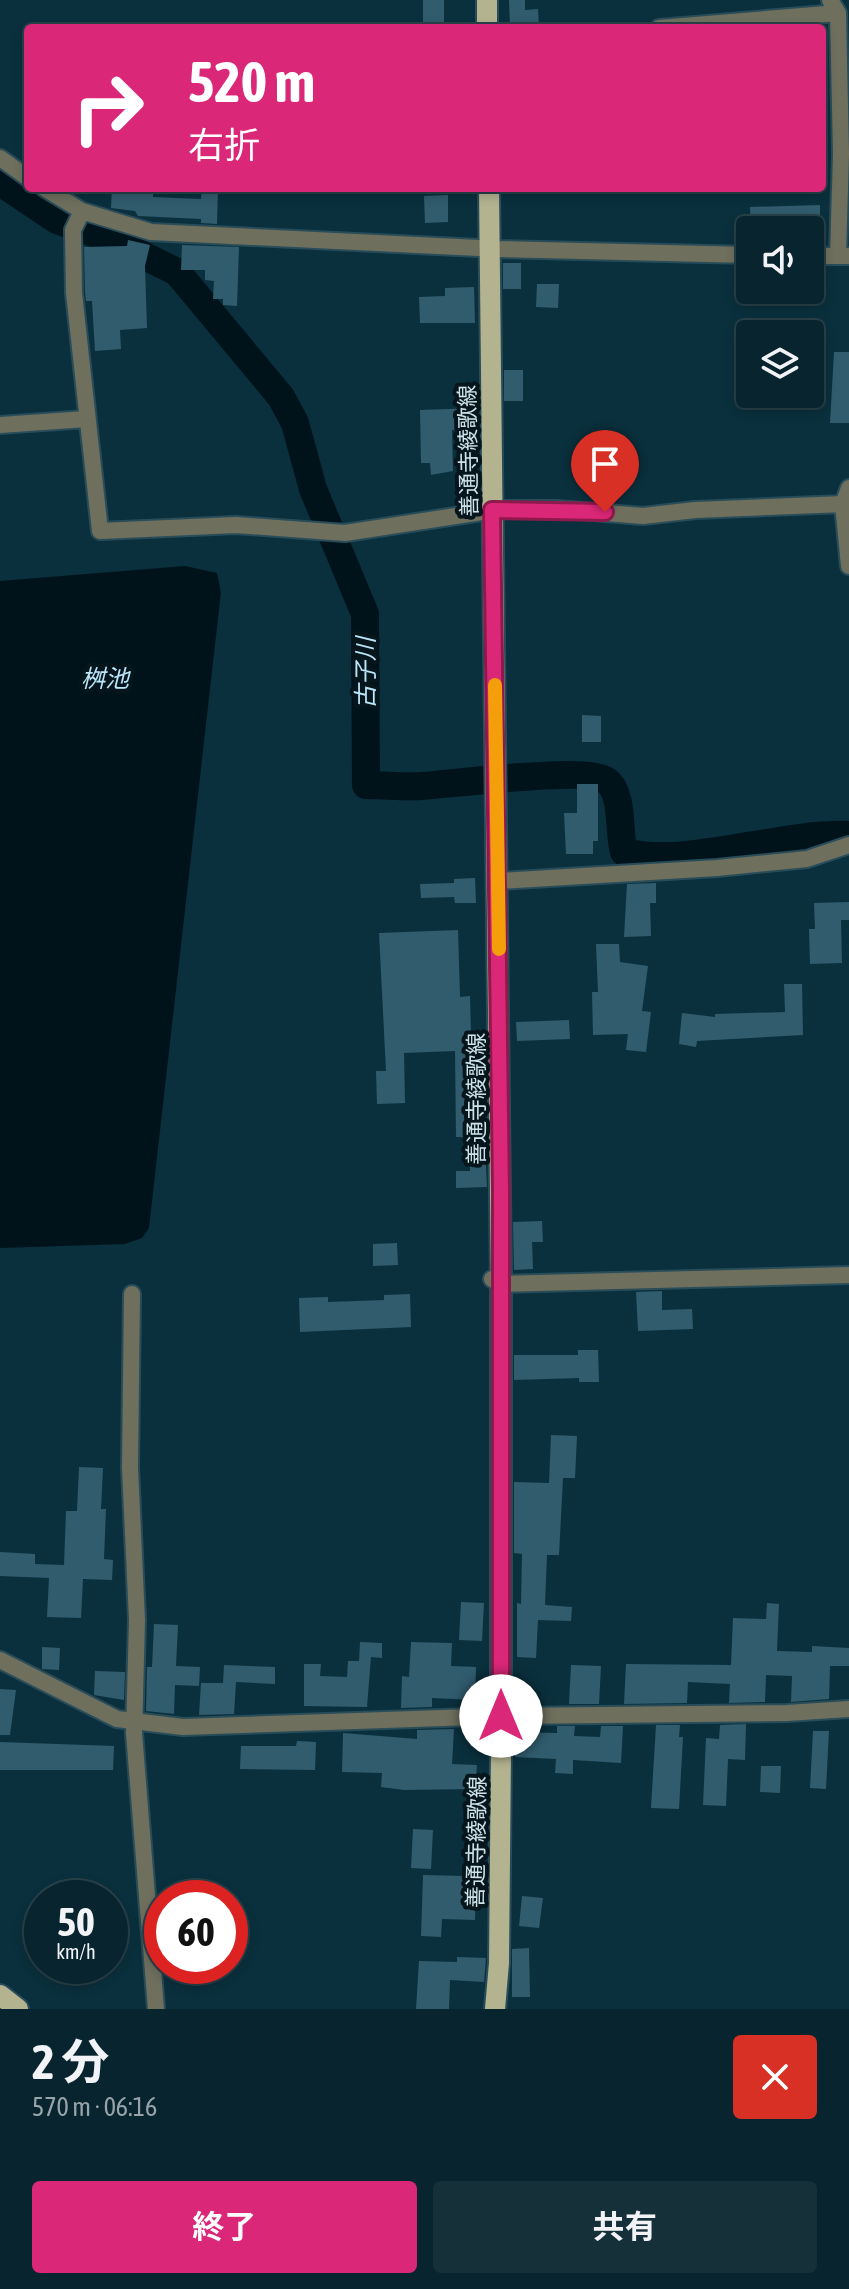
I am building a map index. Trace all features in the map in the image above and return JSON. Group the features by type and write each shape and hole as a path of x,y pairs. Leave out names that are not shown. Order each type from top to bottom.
{"main road":[{"path":"487,0 487,24"},
{"name":"善通寺綾歌線","path":"489,192 498,881 496,1281 501,1716 499,1963 495,2009"},
{"path":"0,1995 18,2009"}],"street":[{"path":"691,24 834,6 844,256"},
{"path":"0,158 24,175"},
{"path":"51,192 82,211 151,232 736,255"},
{"path":"82,211 73,230 74,293 100,531 236,525 345,533 492,510 556,509 643,516 695,510 843,504"},
{"path":"0,425 86,419"},
{"path":"849,488 843,504 849,566"},
{"path":"498,881 717,868 807,859 849,845"},
{"path":"496,1281 849,1275"},
{"path":"132,1294 130,1468 137,1620 136,1767 156,2009"},
{"path":"0,1660 98,1711 136,1723 183,1727 501,1716 693,1716 849,1709"}],"water":[{"name":"桝池","path":"185,566 217,573 221,592 149,1228 142,1238 125,1244 0,1248 0,581"}],"building":[{"path":"423,0 444,0 444,24 423,24"},
{"path":"509,0 525,0 525,10 538,9 539,24 510,24"},
{"path":"112,192 153,192 153,197 201,199 202,192 218,192 217,224 201,223 201,219 138,216 135,211 111,208"},
{"path":"448,195 448,222 425,223 424,196"},
{"path":"820,205 820,216 750,216 750,207"},
{"path":"128,240 150,245 145,266 147,328 120,330 121,349 95,351 92,301 86,301 85,292 84,247 127,246"},
{"path":"182,245 239,247 237,306 223,305 223,299 213,299 214,281 205,280 205,270 181,270"},
{"path":"503,263 521,263 521,289 503,289"},
{"path":"537,284 559,284 558,308 536,307"},
{"path":"474,287 475,323 420,323 419,297 445,296 445,288"},
{"path":"834,352 849,352 849,423 830,423"},
{"path":"504,370 523,370 523,401 504,401"},
{"path":"478,408 479,429 452,430 453,471 431,475 430,463 421,463 420,410"},
{"path":"582,715 601,716 601,742 582,742"},
{"path":"577,784 598,784 598,841 593,841 593,854 566,854 564,813 577,813"},
{"path":"475,878 476,903 455,903 454,897 421,898 420,884 454,883 454,879"},
{"path":"656,883 656,903 650,903 651,936 624,937 627,884"},
{"path":"849,902 849,920 841,920 842,963 810,964 809,929 815,929 814,903"},
{"path":"458,930 460,997 470,996 472,1072 481,1072 487,1187 456,1188 456,1171 470,1171 469,1137 456,1137 455,1051 404,1053 405,1103 377,1104 376,1071 386,1071 379,933"},
{"path":"596,944 619,944 620,962 648,966 642,1011 651,1012 646,1052 626,1050 628,1034 593,1035 592,992 598,992"},
{"path":"784,984 802,984 803,1035 697,1041 696,1047 679,1044 682,1013 715,1017 715,1014 785,1012"},
{"path":"569,1020 570,1039 517,1041 516,1022"},
{"path":"542,1221 543,1242 532,1242 533,1269 514,1270 513,1222"},
{"path":"397,1243 398,1265 373,1266 373,1244"},
{"path":"662,1291 662,1310 692,1309 693,1329 638,1331 636,1292"},
{"path":"410,1294 411,1327 300,1332 299,1298 328,1297 328,1302 384,1300 384,1295"},
{"path":"578,1350 598,1350 599,1382 579,1382 579,1378 514,1380 514,1355 578,1355"},
{"path":"551,1435 577,1436 575,1478 563,1478 559,1555 547,1555 545,1605 572,1607 571,1621 538,1620 536,1658 517,1657 517,1603 521,1604 522,1554 514,1553 514,1482 549,1483"},
{"path":"79,1467 103,1468 101,1509 106,1509 104,1559 113,1560 112,1580 83,1579 81,1618 47,1617 49,1578 0,1576 0,1552 35,1554 35,1564 64,1565 66,1511 77,1511"},
{"path":"461,1602 484,1603 482,1641 459,1640"},
{"path":"767,1603 779,1604 777,1651 812,1652 812,1646 849,1648 849,1666 830,1666 829,1699 791,1702 792,1676 766,1675 765,1702 729,1703 730,1684 688,1682 687,1703 624,1704 626,1664 731,1665 733,1618 766,1619"},
{"path":"154,1624 178,1625 176,1666 200,1667 199,1686 175,1685 174,1714 146,1711 147,1667 152,1667"},
{"path":"360,1642 382,1643 382,1658 371,1657 367,1707 304,1706 304,1664 321,1664 320,1676 347,1677 348,1661 359,1661"},
{"path":"411,1642 452,1643 451,1666 476,1667 475,1700 432,1698 432,1707 401,1708 402,1676 409,1677"},
{"path":"42,1647 60,1648 59,1670 42,1669"},
{"path":"224,1665 275,1667 275,1684 236,1682 234,1714 199,1715 201,1683 223,1683"},
{"path":"571,1665 601,1666 599,1704 569,1704"},
{"path":"95,1671 125,1672 124,1700 94,1695"},
{"path":"0,1689 16,1690 10,1735 0,1735"},
{"path":"746,1724 745,1760 728,1759 726,1806 703,1805 706,1738 719,1739 720,1725"},
{"path":"656,1725 680,1725 679,1737 683,1737 679,1809 651,1808"},
{"path":"557,1726 575,1726 574,1736 600,1737 601,1726 623,1726 621,1763 573,1760 573,1774 555,1773 556,1759 515,1757 516,1732 557,1733"},
{"path":"454,1729 452,1764 477,1765 475,1789 404,1790 381,1787 382,1773 342,1772 343,1733 417,1739 417,1730"},
{"path":"813,1731 829,1731 826,1789 810,1788"},
{"path":"297,1741 316,1742 315,1770 240,1769 241,1746 296,1746"},
{"path":"0,1742 114,1746 113,1770 0,1770"},
{"path":"761,1766 781,1766 780,1793 760,1792"},
{"path":"413,1829 433,1830 431,1869 411,1868"},
{"path":"466,1830 478,1831 475,1920 442,1919 441,1937 421,1936 423,1875 464,1876"},
{"path":"522,1896 543,1898 539,1928 519,1926"},
{"path":"529,1948 530,1997 512,1997 512,1949"},
{"path":"457,1957 486,1958 484,1982 450,1980 449,2009 416,2009 419,1961 457,1962"}],"waterway":[{"name":"古子川","path":"0,182 57,220 110,239 177,272 281,397 295,423 313,489 365,614 366,785 422,786 548,775 595,777 607,781 616,795 624,852 649,856 677,856 793,839 849,835"}],"slow traffic":[{"path":"495,685 499,949"}],"route":[{"path":"501,1716 502,1314 492,510 605,512"}]}
